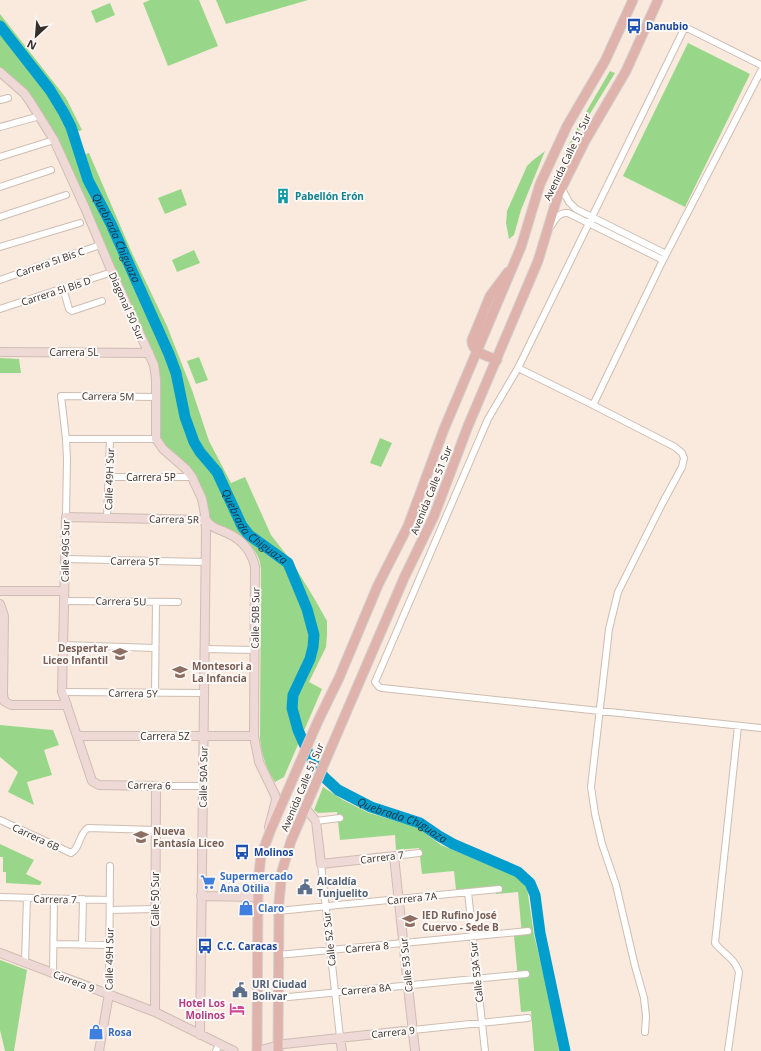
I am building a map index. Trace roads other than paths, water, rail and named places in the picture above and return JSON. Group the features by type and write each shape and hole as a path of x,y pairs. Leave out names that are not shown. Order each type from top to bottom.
{"main road":[{"name":"Avenida Calle 51 Sur","path":"257,1051 258,897 259,866 263,849 380,581 408,526 444,429 478,351 473,347 473,337 493,291 514,264 525,235 535,198 547,170 567,126 605,61 632,0"},
{"name":"Avenida Calle 51 Sur","path":"278,1048 278,911 283,866 291,841 404,578 434,516 468,426 538,261 555,203 597,120 626,71 658,0"},
{"path":"478,351 497,360"}],"street":[{"path":"761,65 685,27 518,368 488,419 376,682 379,687 382,688 761,728"},
{"path":"593,404 666,254 761,71"},
{"name":"Diagonal 50 Sur","path":"0,72 24,93 54,140 86,208 112,272 149,352 156,374 156,440"},
{"path":"0,100 8,98"},
{"path":"0,127 40,116"},
{"path":"0,158 54,140"},
{"path":"0,187 51,170"},
{"path":"562,188 565,196 572,206 666,254"},
{"path":"0,217 66,194"},
{"path":"544,240 554,220 561,213 568,213 663,260"},
{"path":"0,247 80,223"},
{"name":"Carrera 5I Bis C","path":"0,280 100,244"},
{"name":"Carrera 5I Bis D","path":"0,309 112,272"},
{"path":"63,288 69,309 72,311 102,301"},
{"name":"Carrera 5L","path":"0,352 149,352"},
{"path":"518,368 593,404 675,447 682,453 684,458 682,467 618,592 609,629 591,787 602,844 616,885 644,998 646,1016 645,1032"},
{"name":"Carrera 5M","path":"61,396 156,397"},
{"name":"Calle 49G Sur","path":"61,396 66,439 66,517 62,692 92,781 95,783"},
{"path":"66,439 156,440 163,449 186,469 192,477 202,499 206,520"},
{"name":"Calle 49H Sur","path":"107,518 110,439"},
{"name":"Carrera 5P","path":"109,477 192,477"},
{"name":"Carrera 5R","path":"66,517 206,520 212,526 231,534 242,542 251,554 255,572"},
{"name":"Calle 50A Sur","path":"200,1035 206,520"},
{"name":"Carrera 5T","path":"65,560 205,562"},
{"name":"Calle 50B Sur","path":"255,572 254,736 258,762 276,797 263,849"},
{"path":"0,591 64,591"},
{"name":"Carrera 5U","path":"64,600 178,602"},
{"path":"155,693 156,602"},
{"path":"0,604 4,616 4,701 11,704 67,705"},
{"path":"63,645 156,648"},
{"path":"204,649 254,650"},
{"name":"Carrera 5Y","path":"62,692 204,694"},
{"path":"728,1051 739,972 732,959 715,942 738,726"},
{"name":"Carrera 5Z","path":"77,736 254,736"},
{"name":"Carrera 6","path":"95,783 99,785 202,786"},
{"name":"Calle 50 Sur","path":"155,1012 156,786"},
{"path":"305,808 316,821 340,818"},
{"name":"Carrera 6B","path":"0,820 73,853 86,828 156,830"},
{"name":"Calle 52 Sur","path":"316,821 342,1051"},
{"name":"Carrera 7","path":"321,864 419,853"},
{"name":"Calle 53 Sur","path":"394,856 415,1051"},
{"name":"Calle 49H Sur","path":"99,1051 109,994 110,866"},
{"name":"Carrera 7A","path":"278,911 499,889"},
{"name":"Calle 53A Sur","path":"468,892 485,1051"},
{"path":"201,896 258,897"},
{"name":"Carrera 7","path":"0,898 110,900"},
{"path":"25,962 27,898"},
{"path":"53,973 54,899"},
{"path":"82,899 82,944"},
{"path":"110,910 155,909"},
{"name":"Carrera 8","path":"278,955 528,930"},
{"path":"54,944 109,945"},
{"name":"Carrera 9","path":"0,953 155,1012 200,1035 217,1048 234,1051"},
{"name":"Carrera 8A","path":"278,998 526,974"},
{"name":"Carrera 9","path":"257,1051 340,1037 528,1018"}],"waterway":[{"name":"Quebrada Chiguaza","path":"0,26 50,90 71,127 88,180 111,224 169,354 176,373 185,417 194,442 200,452 217,472 242,526 249,535 288,563 307,609 314,635 310,659 293,695 292,708 298,730 309,755 324,777 338,790 371,807 420,823 453,844 518,872 530,883 535,895 540,933 565,1051"}],"place":[{"name":"Danubio","path":"634,26"},
{"name":"Pabellón Erón","path":"283,196"},
{"name":"Despertar Liceo Infantil","path":"120,654"},
{"name":"Montesori a La Infancia","path":"180,672"},
{"name":"Nueva Fantasía Liceo","path":"141,837"},
{"name":"Molinos","path":"242,852"},
{"name":"Supermercado Ana Otilia","path":"208,882"},
{"name":"Alcaldía Tunjuelito","path":"305,887"},
{"name":"Claro","path":"246,908"},
{"name":"IED Rufino José Cuervo - Sede B","path":"410,921"},
{"name":"C.C. Caracas","path":"205,946"},
{"name":"URI Ciudad Bolivar","path":"240,990"},
{"name":"Hotel Los Molinos","path":"237,1009"},
{"name":"Rosa","path":"96,1032"}]}
